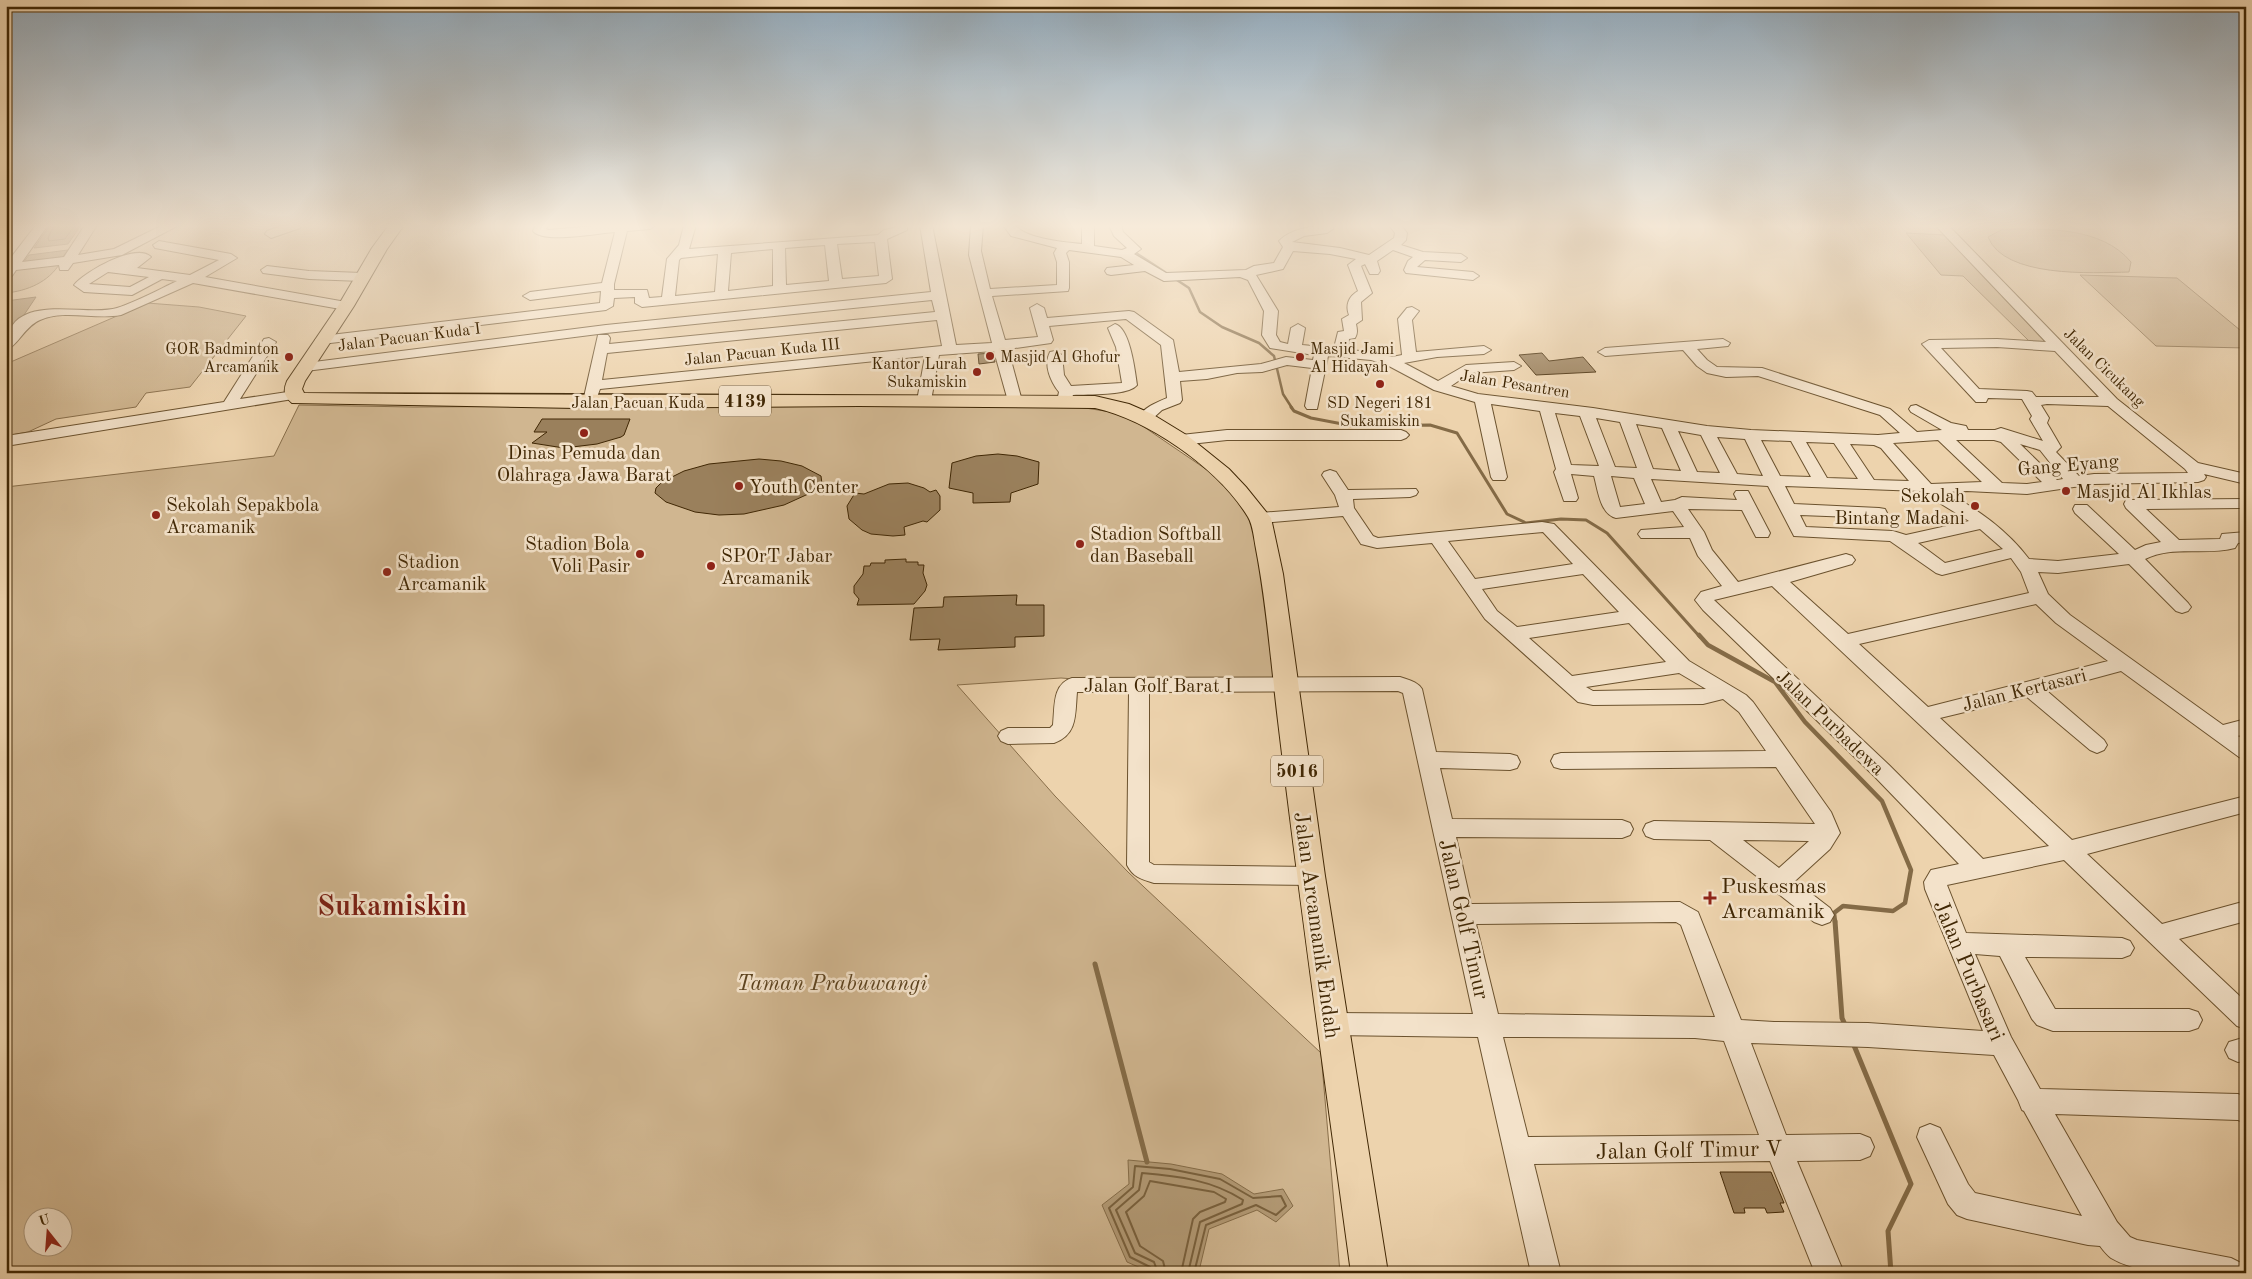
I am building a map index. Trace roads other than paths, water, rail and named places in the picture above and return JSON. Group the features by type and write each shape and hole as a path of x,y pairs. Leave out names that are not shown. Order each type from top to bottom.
{"main road":[{"path":"294,395 293,389 358,285"},
{"name":"Jalan Pacuan Kuda","path":"294,395 299,399 310,401 592,394 924,401 1066,396 1108,405 1144,418 1181,440 1222,473 1260,518"},
{"name":"Jalan Arcamanik Endah","path":"1260,518 1272,574 1311,876 1370,1273"}],"street":[{"path":"83,285 81,286 132,291 144,285"},
{"path":"6,346 24,322 41,314 116,312 179,285"},
{"path":"215,285 298,305 346,306"},
{"path":"592,394 608,319 607,296 609,285"},
{"path":"668,300 670,285"},
{"path":"721,295 722,285"},
{"path":"780,285 780,290"},
{"path":"322,340 640,292 642,303 830,285"},
{"path":"936,285 950,350"},
{"path":"984,285 1002,345 1015,398"},
{"path":"986,294 1061,289 1064,285"},
{"path":"1256,285 1271,311 1269,335 1275,345 1278,363"},
{"path":"1340,353 1343,335 1350,335 1349,319 1355,320 1355,299 1359,299 1360,294 1365,293 1362,285"},
{"name":"Jalan Cicukang","path":"1999,285 2112,402 2192,466 2246,478"},
{"path":"530,296 607,296"},
{"name":"Jalan Pacuan Kuda I","path":"306,367 606,329 938,296"},
{"path":"1002,345 1046,340 1037,308"},
{"path":"1409,356 1405,319 1412,311"},
{"path":"601,349 943,315"},
{"path":"1041,323 1130,315 1139,324 1168,343 1168,357 1175,400 1157,407 1144,418"},
{"path":"1055,355 1054,367 1059,384 1066,396 1121,388 1130,384 1123,348 1115,328"},
{"path":"1294,349 1298,328"},
{"path":"232,400 269,342"},
{"path":"1606,352 1723,343"},
{"path":"1916,409 1952,429 1986,430 2053,447 2038,420 2041,418 2027,396 1978,396 1929,344 1997,343 2058,347"},
{"name":"Jalan Pacuan Kuda III","path":"592,394 933,351 1002,345"},
{"name":"Jalan Pesantren","path":"1275,345 1321,358 1340,353 1373,356 1392,362 1440,387 1482,399 1547,409 1586,412 1706,431 1751,435 1878,440 1942,434 1986,434 2006,439 2049,480"},
{"path":"1687,346 1707,367 1714,371 1756,370 1886,412 1913,436"},
{"path":"1392,362 1409,356 1484,350"},
{"path":"924,401 933,351"},
{"path":"1168,357 1184,357"},
{"path":"1172,377 1207,375 1321,358 1312,406"},
{"path":"1440,387 1466,369 1514,366"},
{"path":"6,441 232,400 294,395"},
{"path":"1482,399 1499,477"},
{"path":"2030,402 2047,400 2112,402"},
{"path":"1547,409 1570,498"},
{"path":"1586,412 1605,472 1614,513 1653,505 1747,505"},
{"path":"1626,418 1653,505"},
{"path":"1668,425 1690,476"},
{"path":"1706,431 1762,532"},
{"path":"1942,434 1995,485"},
{"path":"1181,440 1227,435 1401,435"},
{"path":"1751,435 1798,530 1804,533 1899,539 1984,523"},
{"path":"1796,437 1822,483"},
{"path":"1838,438 1866,484 1879,513 1899,539 1942,569 2019,557 2043,567 2058,567 2133,558 2152,549 2175,546 2229,544 2231,541 2228,538 2246,537"},
{"path":"1878,440 1886,445 1926,488 1984,523 2019,557 2029,571 2040,597 2063,619 2246,752"},
{"path":"2047,447 2049,453 2074,481"},
{"name":"Gang Eyang","path":"1564,469 1926,488 1967,486 2027,489 2074,481 2198,477 2192,466"},
{"path":"1330,475 1367,540 1371,542 1548,528 1682,666 1739,700 1746,707 1823,818 1829,833"},
{"path":"2142,478 2172,505"},
{"path":"1260,518 1410,492"},
{"path":"1686,504 1704,552 1734,589 1775,580 1846,560"},
{"path":"2175,546 2132,504 2241,504"},
{"path":"1788,509 1879,513"},
{"path":"2080,509 2182,607"},
{"path":"1647,534 1696,532"},
{"path":"1437,538 1472,585 1491,615 1585,697 1703,696 1724,692"},
{"path":"1472,585 1587,568"},
{"path":"1775,580 1924,715 2246,1018"},
{"name":"Jalan Purbadewa","path":"1734,589 1707,596 1704,600 1864,756 1882,771 1979,869"},
{"path":"1844,641 2040,597"},
{"path":"1514,634 1632,616"},
{"name":"Jalan Kertasari","path":"1924,715 2031,689 2124,663"},
{"path":"1568,683 1682,666"},
{"path":"1139,684 1138,865 1144,872 1154,874 1311,876"},
{"name":"Jalan Golf Barat I","path":"1008,736 1054,735 1059,733 1063,728 1067,688 1069,686 1287,684"},
{"name":"Jalan Golf Timur","path":"1287,684 1407,685 1412,689 1445,828 1462,914 1546,1273"},
{"path":"2031,689 2097,745"},
{"path":"2220,733 2246,726"},
{"path":"1561,762 1783,759"},
{"path":"1428,760 1510,762"},
{"name":"Jalan Purbasari","path":"2231,1273 2136,1254 2120,1247 2107,1232 2031,1101 2001,1044 1958,943 1935,882 1939,877 2067,851 2246,804"},
{"path":"1445,828 1622,829"},
{"path":"1654,830 1829,833"},
{"path":"1715,831 1778,883 1822,915"},
{"path":"1778,883 1822,843 1829,833"},
{"path":"2157,935 2246,911"},
{"path":"1462,914 1680,912 1690,919 1778,1148 1830,1273"},
{"path":"1958,943 2007,946 2122,948"},
{"path":"2007,946 2046,1017 2054,1020 2189,1020"},
{"path":"1332,1024 1695,1027 1774,1034 1868,1035 2001,1044"},
{"path":"2031,1101 2238,1107 2246,1110"},
{"path":"1930,1137 1958,1194 1967,1205 2088,1232 2107,1232"},
{"name":"Jalan Golf Timur V","path":"1518,1151 1860,1147"}],"water":[{"path":"36,297 6,342 6,301"},
{"path":"1128,1160 1171,1164 1222,1174 1254,1194 1283,1189 1293,1206 1276,1222 1257,1210 1209,1229 1199,1271 1152,1273 1127,1262 1102,1205 1129,1184"}],"waterway":[{"path":"1184,285 1189,288 1200,312 1222,327 1259,343 1274,356 1283,394 1292,408"},
{"path":"1291,407 1294,411 1311,418 1353,426 1430,425 1457,433 1507,514 1526,523 1561,519 1586,520 1607,533 1700,637"},
{"path":"1699,635 1708,645 1775,682 1805,722 1882,801 1911,870 1905,903 1893,911 1843,906 1834,913 1835,922"},
{"path":"1835,921 1842,1018 1846,1027"},
{"path":"1095,964 1147,1162"},
{"path":"1853,1043 1911,1184 1888,1231 1891,1273"}],"place":[{"name":"Masjid Al Ghofur","path":"990,356"},
{"name":"GOR Badminton Arcamanik","path":"289,357"},
{"name":"Masjid Jami Al Hidayah","path":"1300,357"},
{"name":"Kantor Lurah Sukamiskin","path":"977,372"},
{"name":"SD Negeri 181 Sukamiskin","path":"1380,384"},
{"name":"Dinas Pemuda dan Olahraga Jawa Barat","path":"584,433"},
{"name":"Youth Center","path":"739,486"},
{"name":"Masjid Al Ikhlas","path":"2066,491"},
{"name":"Sekolah Bintang Madani","path":"1975,506"},
{"name":"Sekolah Sepakbola Arcamanik","path":"156,515"},
{"name":"Stadion Softball dan Baseball","path":"1080,544"},
{"name":"Stadion Bola Voli Pasir","path":"640,554"},
{"name":"SPOrT Jabar Arcamanik","path":"711,566"},
{"name":"Stadion Arcamanik","path":"387,572"},
{"name":"Puskesmas Arcamanik","path":"1710,898"}],"district":[{"name":"Sukamiskin","path":"392,905"}],"park label":[{"name":"Taman Prabuwangi","path":"832,982"}]}
